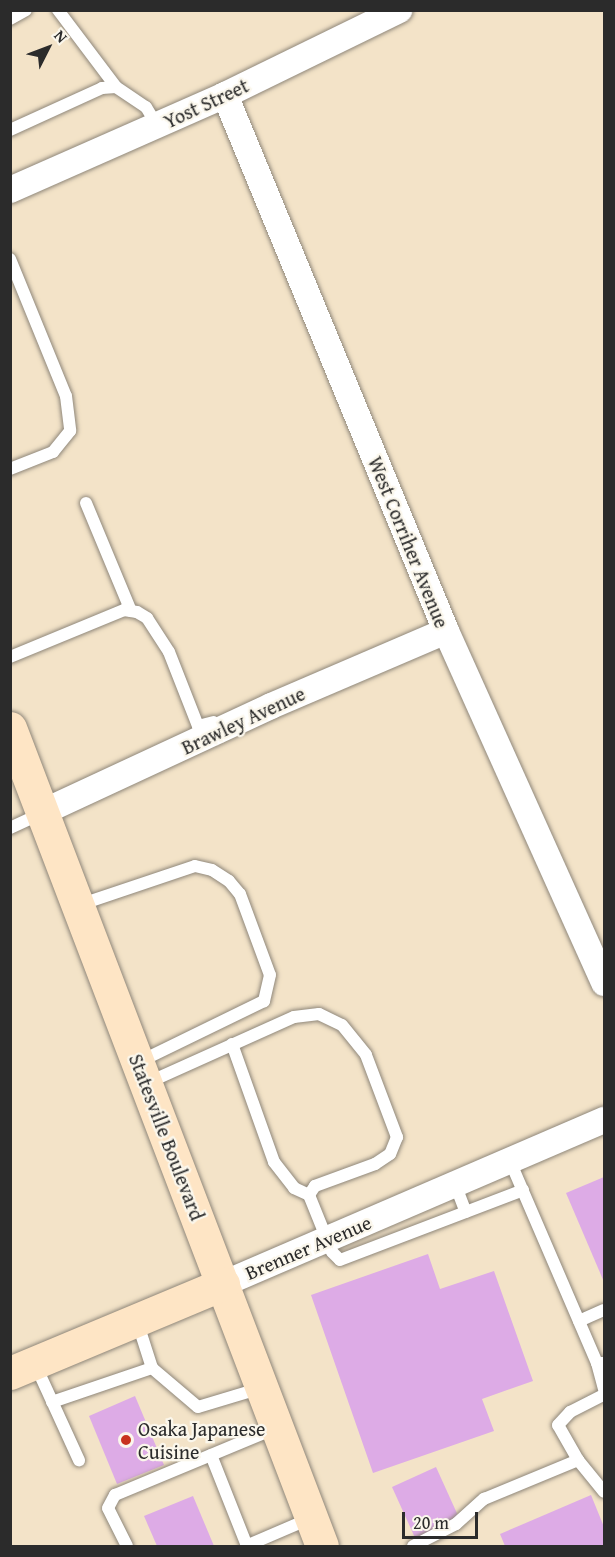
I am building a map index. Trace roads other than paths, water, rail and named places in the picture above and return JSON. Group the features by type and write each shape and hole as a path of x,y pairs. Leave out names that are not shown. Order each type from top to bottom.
{"main road":[{"name":"Statesville Boulevard","path":"12,738 43,812 316,1532"},
{"name":"Brenner Avenue","path":"22,1368 223,1284"}],"street":[{"name":"Yost Street","path":"10,190 225,95 399,10"},
{"name":"West Corriher Avenue","path":"225,95 446,631 604,983"},
{"name":"Brawley Avenue","path":"43,812 271,706 446,631"},
{"name":"Brenner Avenue","path":"223,1284 604,1120"}],"lane":[{"path":"10,19 27,10"},
{"path":"58,10 116,87 146,107 157,125"},
{"path":"10,130 102,88 116,87"},
{"path":"10,259 66,396 70,431 53,452 10,469"},
{"path":"86,503 131,611"},
{"path":"10,657 124,610 131,611 147,618 169,652 198,726 271,706"},
{"path":"10,828 43,812"},
{"path":"78,906 195,866 212,870 229,881 240,894 270,975 264,1001 142,1073"},
{"path":"142,1073 232,1044 294,1017 319,1014 342,1025 366,1055 397,1137 395,1147 375,1164 315,1186 309,1195"},
{"path":"232,1044 274,1162 294,1188 309,1195 332,1252 340,1260 348,1260 523,1190"},
{"path":"510,1161 579,1321 601,1363 604,1390"},
{"path":"455,1184 466,1212"},
{"path":"579,1321 604,1310"},
{"path":"136,1320 152,1368 198,1407 262,1388"},
{"path":"22,1368 52,1402 79,1460"},
{"path":"52,1402 152,1368"},
{"path":"604,1395 570,1412 558,1425 578,1460 604,1492"},
{"path":"127,1546 108,1508 115,1496 277,1427"},
{"path":"211,1455 247,1546 316,1532"},
{"path":"412,1546 456,1524 484,1499 578,1460"}],"place":[{"name":"Osaka Japanese Cuisine","path":"126,1440"}]}
